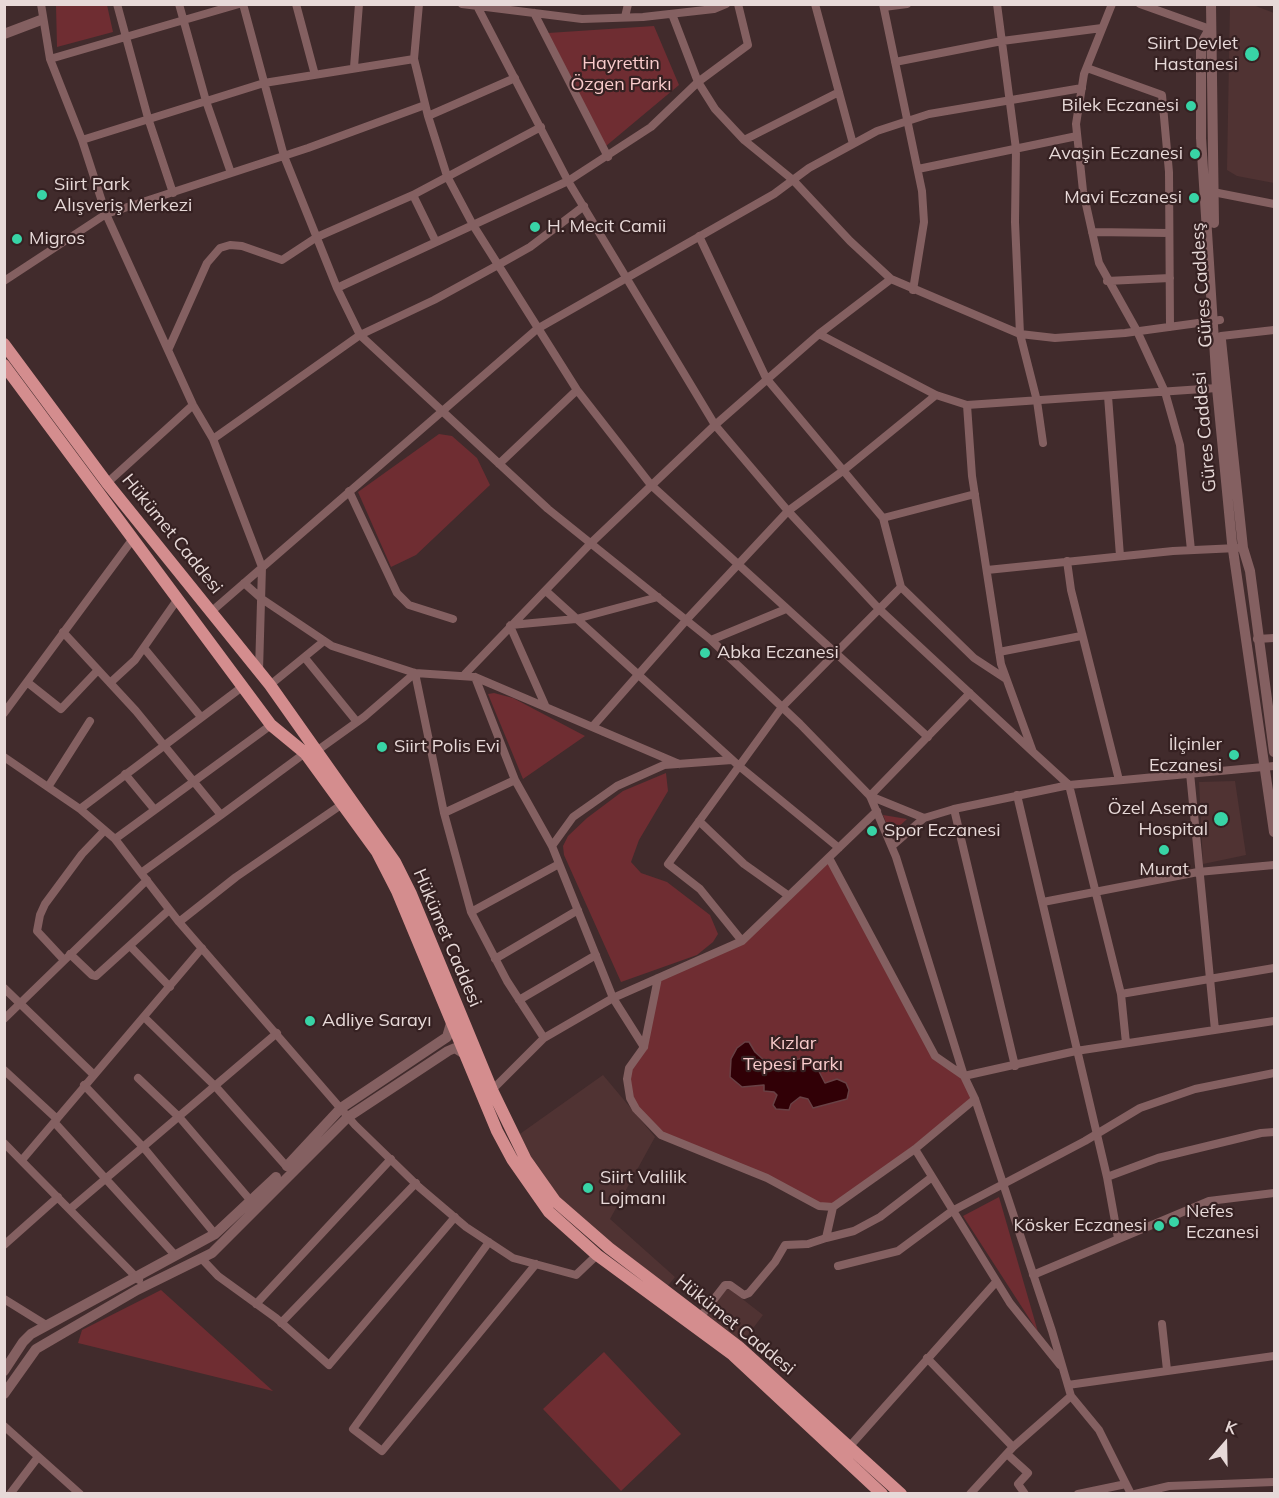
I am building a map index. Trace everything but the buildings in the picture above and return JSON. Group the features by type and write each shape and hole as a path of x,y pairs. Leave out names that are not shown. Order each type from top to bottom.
{"main road":[{"name":"Hükümet Caddesi","path":"4,344 107,483 270,685 318,750 400,872 492,1090 526,1160 555,1201 609,1248 701,1316 850,1446 901,1494"},
{"path":"4,365 271,725 304,753 340,805 377,852 397,891 497,1131 527,1182 549,1212 597,1255 733,1355 882,1494"}],"street":[{"path":"41,4 41,20 50,59 82,140 106,214 169,348 192,405 213,439 262,567 259,671"},
{"path":"117,4 148,118 173,192"},
{"path":"179,4 206,100 231,173"},
{"path":"50,59 241,4 284,156 337,288 360,335 440,412 499,464 591,543 711,640 783,707 870,796 892,846 964,1076 975,1099 1071,1396 1099,1430 1131,1494"},
{"path":"296,4 315,75"},
{"path":"354,67 358,4"},
{"path":"419,4 414,59 428,116 447,176 473,225 577,390 651,485 834,654 928,737"},
{"path":"550,15 552,4"},
{"path":"625,18 628,4"},
{"path":"657,15 658,4"},
{"path":"470,5 522,8 534,13 582,19 672,14 692,8 726,4"},
{"path":"337,288 568,182 651,127 698,82 748,45 738,4"},
{"path":"815,4 853,144"},
{"path":"907,4 884,6 918,169 924,222 913,290"},
{"path":"997,4 1012,98 1016,148 1015,222 1020,334 1037,401 1043,443"},
{"path":"1112,4 1087,68 1076,124 1083,190 1099,263 1137,331 1165,392 1180,445 1191,550"},
{"path":"1140,4 1210,29 1211,4"},
{"path":"470,5 515,78 568,182 715,424 788,511 879,609 1070,784 1121,994 1126,1043"},
{"path":"534,13 608,157"},
{"path":"672,14 698,82 715,109 744,141 793,180 850,241 891,279 1020,334 1055,338 1137,331 1216,320"},
{"path":"4,34 41,20"},
{"path":"895,62 1002,41 1102,28"},
{"name":"Güres Caddesş","path":"1210,29 1213,42 1216,320 1221,336 1239,548 1250,571 1257,639 1275,752"},
{"name":"Güres Caddesi","path":"1210,29 1201,45 1201,138 1216,320 1217,388 1270,766 1275,832"},
{"path":"82,140 264,83 414,59"},
{"path":"1087,68 1162,95 1169,172 1170,327"},
{"path":"428,116 515,78"},
{"path":"212,611 537,329 774,194 853,144 907,119 1012,98 1082,88"},
{"path":"744,141 839,92"},
{"path":"4,281 106,214 284,156 425,105"},
{"path":"169,348 207,263 220,248 230,245 242,246 282,260 317,237 413,195 541,127"},
{"path":"918,169 1077,136"},
{"path":"1213,192 1275,204"},
{"path":"413,195 436,242"},
{"path":"213,439 360,335 434,300 530,247 584,206"},
{"path":"1092,232 1169,233"},
{"path":"699,236 766,378 883,518 901,587 974,658 1006,680"},
{"path":"1107,281 1170,278"},
{"path":"465,674 591,543 715,424 819,334 891,279"},
{"path":"1221,336 1275,330"},
{"path":"819,334 936,394 967,405 1217,388"},
{"path":"499,464 577,390"},
{"path":"594,725 686,620 788,511 844,470 936,394"},
{"path":"1108,396 1120,556"},
{"path":"107,483 192,405"},
{"path":"967,405 975,494 999,652 1006,680 1034,752"},
{"path":"349,491 398,593 409,605 453,619"},
{"path":"883,518 975,494"},
{"path":"4,713 132,540"},
{"path":"987,570 1120,556 1239,548"},
{"path":"1067,561 1081,636 1119,780"},
{"path":"244,583 262,599 324,641 415,673 465,674 475,677 594,725 680,764"},
{"path":"742,941 700,889 668,864 699,821 735,763 783,707 901,587"},
{"path":"546,591 735,763 839,848"},
{"path":"510,626 576,619 658,597"},
{"path":"110,683 144,648 177,600"},
{"path":"711,640 786,609"},
{"path":"510,626 545,705"},
{"path":"63,632 163,744 220,815"},
{"path":"999,652 1081,636"},
{"path":"1257,639 1275,638"},
{"path":"270,685 324,641"},
{"path":"144,648 201,717"},
{"path":"305,658 357,722"},
{"path":"27,682 61,709 98,670"},
{"path":"318,750 357,722 415,673"},
{"path":"415,673 444,813 471,912 495,959 544,1038"},
{"path":"475,677 515,780 552,846 614,998 644,1047"},
{"path":"80,809 163,744 242,687"},
{"path":"870,796 970,693"},
{"path":"48,787 90,721"},
{"path":"115,839 271,725"},
{"path":"4,1019 144,876 220,815 304,753"},
{"path":"4,757 80,809 115,839 178,922 345,1112 416,1183 455,1217 513,1258 576,1275 597,1255"},
{"path":"552,846 573,817 617,786 664,765 735,763"},
{"path":"892,846 924,818 1017,795 1070,784 1270,766"},
{"path":"1190,773 1215,1030"},
{"path":"125,774 154,809"},
{"path":"444,813 515,780"},
{"path":"1017,795 1107,1177 1118,1238"},
{"path":"870,796 924,818"},
{"path":"178,922 236,877 340,805"},
{"path":"954,809 1015,1066"},
{"path":"492,1090 544,1038 614,998 742,941 877,811"},
{"path":"699,821 744,864 789,896"},
{"path":"104,831 82,854 45,904 40,915 38,931 67,957 96,976 169,909"},
{"path":"829,858 935,1056 964,1076 1076,1051 1275,1021"},
{"path":"471,912 559,864"},
{"path":"1043,902 1198,872 1275,865"},
{"path":"495,959 578,909"},
{"path":"130,946 170,987"},
{"path":"22,1160 202,948"},
{"path":"519,1000 596,955"},
{"path":"1121,994 1275,968"},
{"path":"658,978 644,1047 629,1068 627,1089 636,1109 660,1135 767,1178 819,1206 833,1208"},
{"path":"4,988 93,1074"},
{"path":"144,1017 216,1087 286,1167"},
{"path":"4,1371 23,1342 46,1325 174,1254 215,1234 345,1112 447,1037 452,1020"},
{"path":"70,1209 180,1119 277,1033"},
{"path":"4,1394 36,1349 146,1286 212,1253 345,1112 454,1048 463,1053"},
{"path":"4,1070 56,1121 174,1254"},
{"path":"838,1266 898,1251 952,1211 1140,1108 1195,1089 1275,1073"},
{"path":"138,1078 180,1119 251,1201"},
{"path":"84,1085 144,1148 215,1234"},
{"path":"826,1238 833,1208 915,1149 975,1099"},
{"path":"1107,1177 1158,1158 1261,1133 1275,1132"},
{"path":"4,1143 146,1286"},
{"path":"915,1149 1010,1303 1063,1369"},
{"path":"256,1304 391,1159"},
{"path":"701,1316 725,1285 730,1285 744,1295 749,1293 775,1262 785,1245 808,1244 854,1231 880,1217 932,1178"},
{"path":"281,1323 416,1183"},
{"path":"1033,1275 1209,1201 1275,1193"},
{"path":"4,1245 58,1197"},
{"path":"202,1259 218,1276 281,1323 329,1365 455,1217"},
{"path":"489,1242 353,1429 382,1451 536,1264"},
{"path":"850,1446 996,1282"},
{"path":"4,1299 46,1325"},
{"path":"1162,1324 1167,1370"},
{"path":"1068,1384 1275,1356"},
{"path":"927,1358 1028,1473 1018,1484 1025,1494"},
{"path":"970,1494 1010,1450 1071,1396"},
{"path":"4,1426 80,1494"},
{"path":"10,1494 38,1457"},
{"path":"1135,1494 1169,1486 1275,1482"},
{"path":"1078,1494 1126,1484"}],"shaded area":[{"name":"Siirt Devlet Hastanesi","path":"1230,4 1253,5 1274,13 1274,183 1237,176 1227,170"},
{"name":"Özel Asema Hospital","path":"1235,781 1246,855 1203,864 1199,782"},
{"path":"749,1042 755,1052 766,1062 780,1063 803,1058 813,1060 825,1083 837,1079 846,1083 849,1090 847,1099 813,1108 808,1099 800,1097 791,1104 789,1110 776,1109 773,1105 777,1095 774,1092 764,1091 764,1085 742,1087 730,1077 731,1059 737,1048"},
{"name":"Siirt Valilik Lojmanı","path":"603,1075 655,1137 610,1219 675,1277 666,1288 557,1199 517,1136"},
{"path":"727,1287 763,1315 741,1344 704,1316"}],"green space":[{"path":"56,5 107,5 113,32 57,47"},
{"name":"Hayrettin Özgen Parkı","path":"654,26 679,85 606,146 548,33"},
{"path":"439,434 452,436 477,458 490,485 416,555 391,567 358,492"},
{"path":"494,693 513,698 585,736 523,779 488,694"},
{"path":"666,773 668,791 639,840 631,862 641,873 667,882 710,915 718,934 713,942 697,955 621,982 564,855 563,846 568,836 587,818 623,791"},
{"path":"883,815 907,819 891,834"},
{"name":"Kızlar Tepesi Parkı","path":"829,858 935,1056 964,1076 975,1099 833,1207 819,1206 767,1178 661,1135 636,1109 627,1089 635,1058 644,1047 658,978 742,941"},
{"path":"999,1197 1038,1332 963,1216"},
{"path":"161,1290 273,1391 78,1343 82,1330"},
{"path":"604,1352 681,1434 621,1491 543,1409"}],"place":[{"name":"Siirt Devlet Hastanesi","path":"1252,54"},
{"name":"Bilek Eczanesi","path":"1191,106"},
{"name":"Avaşin Eczanesi","path":"1195,154"},
{"name":"Siirt Park Alışveriş Merkezi","path":"42,195"},
{"name":"Mavi Eczanesi","path":"1194,198"},
{"name":"H. Mecit Camii","path":"535,227"},
{"name":"Migros","path":"17,239"},
{"name":"Abka Eczanesi","path":"705,653"},
{"name":"Siirt Polis Evi","path":"382,747"},
{"name":"İlçinler Eczanesi","path":"1234,755"},
{"name":"Özel Asema Hospital","path":"1221,819"},
{"name":"Spor Eczanesi","path":"872,831"},
{"name":"Murat","path":"1164,850"},
{"name":"Adliye Sarayı","path":"310,1021"},
{"name":"Siirt Valilik Lojmanı","path":"588,1188"},
{"name":"Nefes Eczanesi","path":"1174,1222"},
{"name":"Kösker Eczanesi","path":"1159,1226"}]}
